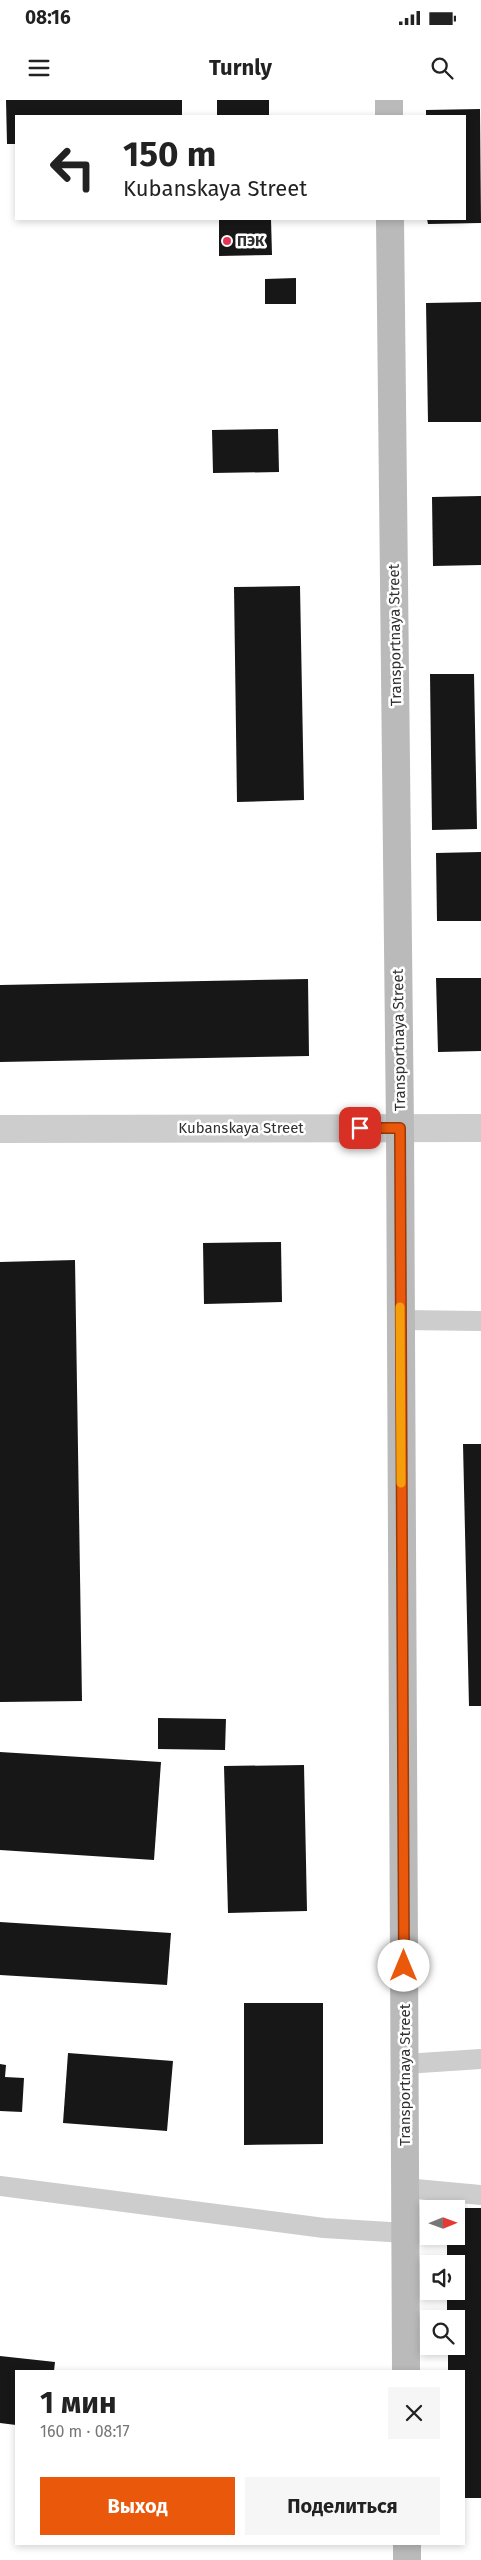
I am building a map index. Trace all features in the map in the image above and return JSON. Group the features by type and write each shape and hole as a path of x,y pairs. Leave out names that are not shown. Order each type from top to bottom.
{"street":[{"path":"389,100 389,115"},
{"name":"Transportnaya Street","path":"390,220 400,1128 406,2370"},
{"name":"Kubanskaya Street","path":"0,1129 481,1128"},
{"path":"407,2545 407,2560"}],"lane":[{"path":"400,1320 481,1321"},
{"path":"405,2064 481,2059"},
{"path":"0,2186 324,2228 406,2232"},
{"path":"405,2188 481,2195"}],"building":[{"path":"6,100 182,100 182,115 15,115 15,144 7,144"},
{"path":"217,100 269,100 269,115 217,115"},
{"path":"480,109 481,223 428,224 427,220 466,220 466,115 426,115 426,110"},
{"path":"219,220 271,220 272,255 219,256"},
{"path":"296,278 296,304 265,304 265,279"},
{"path":"481,302 481,422 428,422 426,303"},
{"path":"278,429 279,472 213,473 212,430"},
{"path":"481,496 481,565 433,566 432,497"},
{"path":"300,586 304,800 237,802 234,587"},
{"path":"430,674 474,674 477,829 432,830"},
{"path":"481,852 481,921 437,921 436,853"},
{"path":"436,978 481,978 481,1051 438,1052"},
{"path":"308,979 309,1056 0,1062 0,985"},
{"path":"281,1242 282,1302 204,1304 203,1243"},
{"path":"75,1260 82,1701 0,1702 0,1262"},
{"path":"463,1444 481,1444 481,1706 469,1706"},
{"path":"158,1718 226,1719 225,1750 158,1749"},
{"path":"0,1752 161,1762 154,1860 0,1850"},
{"path":"304,1765 307,1911 228,1913 224,1766"},
{"path":"0,1922 171,1933 167,1985 0,1975"},
{"path":"244,2003 323,2003 323,2144 244,2145"},
{"path":"68,2053 173,2061 167,2131 63,2123"},
{"path":"0,2064 6,2065 5,2077 24,2078 22,2112 0,2111"},
{"path":"465,2208 481,2208 481,2498 465,2498 465,2370 448,2370 448,2355 465,2355 465,2310 447,2310 447,2300 465,2300 465,2255 447,2255 447,2245 465,2245"},
{"path":"0,2356 55,2362 54,2370 15,2370 15,2425 0,2423"}],"slow traffic":[{"path":"400,1307 401,1483"}],"place":[{"name":"ПЭК","path":"227,241"}],"route":[{"path":"360,1128 400,1128 404,1966"}]}
